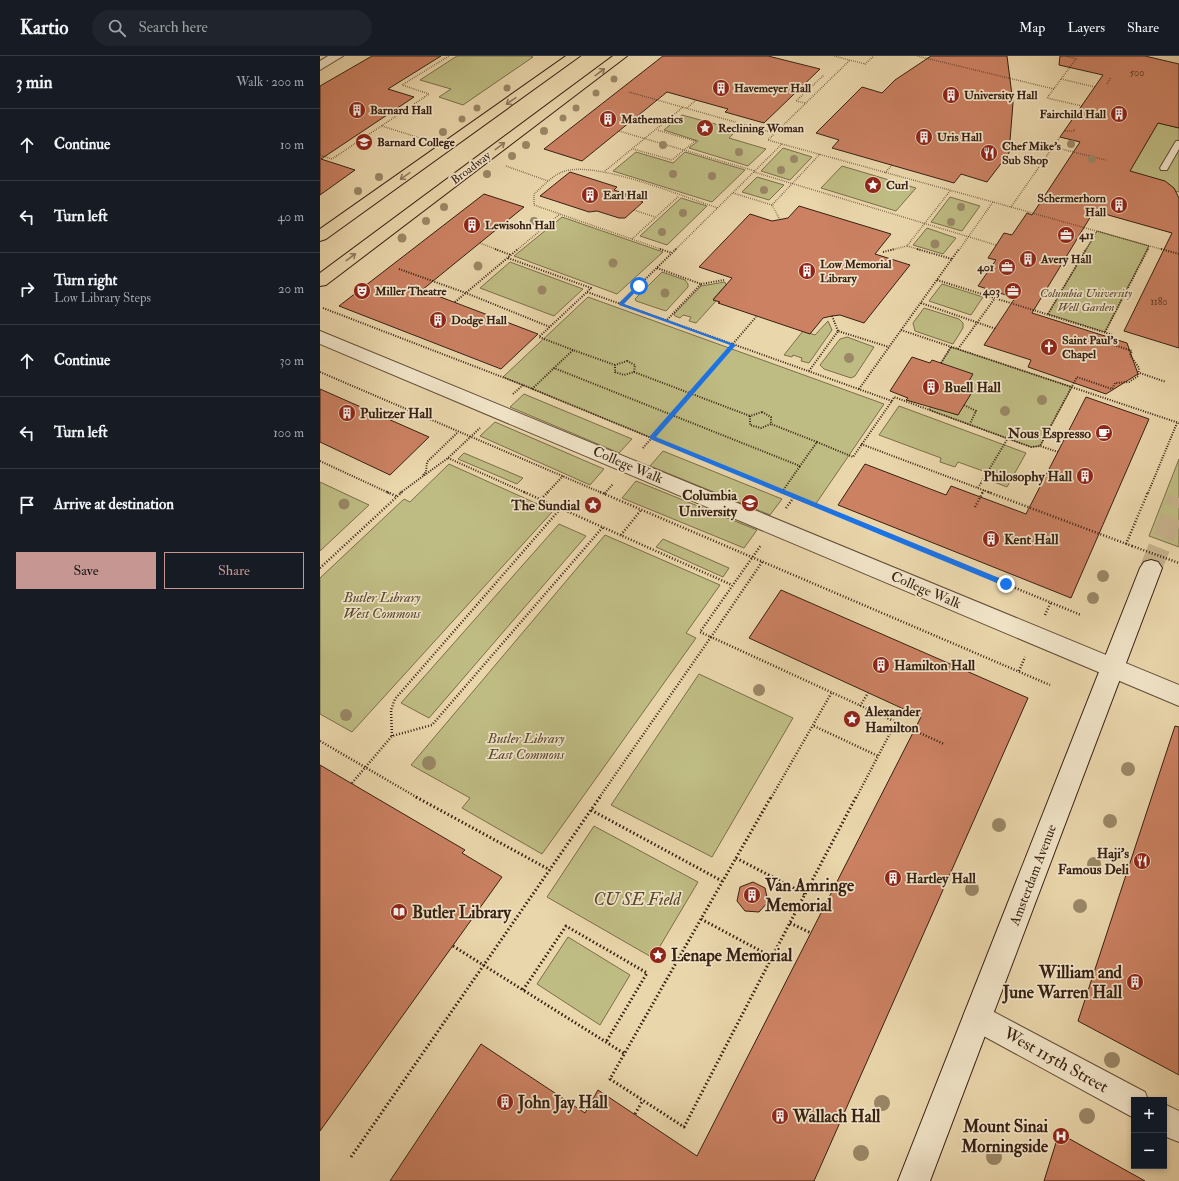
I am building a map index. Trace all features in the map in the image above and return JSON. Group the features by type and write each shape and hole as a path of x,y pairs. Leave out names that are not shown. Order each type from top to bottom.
{"main road":[{"path":"320,236 574,56"},
{"name":"Broadway","path":"320,281 566,85 621,56"},
{"path":"543,78 566,85"}],"street":[{"path":"320,66 337,56"},
{"name":"College Walk","path":"320,336 1179,696"},
{"name":"Amsterdam Avenue","path":"914,1181 1151,568"},
{"name":"West 115th Street","path":"977,1018 1131,1101"},
{"path":"1167,1121 1179,1127"}],"lane":[{"path":"1164,168 1179,143"}],"path":[{"path":"320,155 332,159 430,94 402,85 449,56"},
{"path":"834,56 865,64 874,56"},
{"path":"917,56 1054,89"},
{"path":"1066,56 1076,59 1047,98 1082,106"},
{"path":"850,60 768,140 1179,254"},
{"path":"805,103 796,101 824,75"},
{"path":"1107,84 1111,77"},
{"path":"1061,79 1095,87"},
{"path":"629,92 774,133"},
{"path":"687,108 696,100"},
{"path":"605,172 683,107"},
{"path":"382,126 416,137"},
{"path":"1065,131 1074,131 1075,129"},
{"path":"633,149 672,160 694,141 657,130"},
{"path":"619,131 996,245"},
{"path":"1011,207 1060,137"},
{"path":"620,304 782,144"},
{"path":"1053,147 1106,160"},
{"path":"772,205 820,154"},
{"path":"885,173 892,165"},
{"path":"516,170 549,181"},
{"path":"672,253 534,205 534,194 560,172 605,172 718,208"},
{"path":"907,246 950,191"},
{"path":"733,193 772,205 780,220"},
{"path":"632,239 679,196"},
{"path":"859,389 993,202"},
{"path":"634,210 655,217"},
{"path":"455,302 561,214"},
{"path":"1048,314 1097,231"},
{"path":"480,243 511,255"},
{"path":"883,252 907,246 952,260"},
{"path":"1105,332 1149,246"},
{"path":"508,258 591,288 539,337 615,364"},
{"path":"657,268 701,284 724,280"},
{"path":"399,269 466,293 550,327"},
{"path":"937,280 1113,335 1108,343 1132,351 1130,355 1137,364 1140,373"},
{"path":"666,320 701,284"},
{"path":"586,292 892,401"},
{"path":"958,349 976,322 995,298"},
{"path":"920,304 996,329"},
{"path":"323,308 652,437 1081,615"},
{"path":"832,316 838,331"},
{"path":"652,437 734,345 756,317"},
{"path":"901,330 1178,423 1126,544"},
{"path":"838,331 889,347"},
{"path":"808,371 838,331"},
{"path":"941,363 951,347"},
{"path":"532,389 573,350"},
{"path":"634,372 635,364 631,361 620,361 615,364 613,370 617,374 628,375 634,372 750,416 759,412 766,413 771,416 771,424"},
{"path":"554,368 800,466"},
{"path":"320,372 1050,685"},
{"path":"1140,373 1166,382"},
{"path":"1040,446 1077,377 1112,389 1115,383 1129,382 1136,379 1140,373"},
{"path":"771,424 853,457 894,398 1031,447 1040,446 1058,452"},
{"path":"964,405 976,411 970,424"},
{"path":"750,416 749,422 753,426 765,428 771,424"},
{"path":"420,479 426,472 427,462 458,432"},
{"path":"978,488 1008,438"},
{"path":"782,492 817,442"},
{"path":"320,568 396,496 448,458 463,444"},
{"path":"862,444 1179,564"},
{"path":"448,458 621,534 732,585"},
{"path":"320,461 396,496"},
{"path":"541,499 563,476"},
{"path":"975,507 984,490"},
{"path":"392,736 390,710 395,699 561,508"},
{"path":"621,534 641,510"},
{"path":"352,783 392,736 432,725 603,527"},
{"path":"351,1157 762,562"},
{"path":"744,569 700,632 944,744"},
{"path":"832,692 814,726 722,881 610,1079 684,1127 896,722"},
{"path":"860,706 868,693"},
{"path":"814,726 878,756"},
{"path":"320,741 365,768 550,870"},
{"path":"591,810 722,881"},
{"path":"736,858 805,894"},
{"path":"701,919 772,957"},
{"path":"790,923 811,933"},
{"path":"523,990 566,926 647,973 606,1042"},
{"path":"453,946 625,1054"},
{"path":"635,1114 643,1100"}],"green space":[{"path":"457,56 533,57 463,105 439,97 451,89 420,80"},
{"path":"682,115 737,130 729,138 766,149 748,166 689,148 698,141 664,130"},
{"path":"1158,123 1179,128 1179,192 1125,178"},
{"path":"783,148 812,157 790,180 761,171"},
{"path":"636,152 673,163 685,152 745,170 712,202 613,171"},
{"path":"842,166 916,188 896,211 821,188"},
{"path":"757,177 784,185 769,200 742,192"},
{"path":"950,197 980,206 962,231 931,222"},
{"path":"681,198 707,206 667,245 640,236"},
{"path":"562,217 663,252 617,294 514,256"},
{"path":"927,228 956,238 943,254 913,245"},
{"name":"Columbia University Well Garden","path":"1097,231 1149,246 1105,332 1048,314"},
{"path":"510,262 583,289 554,316 480,288"},
{"path":"662,272 685,280 688,284 688,287 666,311 636,301 635,299"},
{"path":"725,282 726,285 713,299 716,301 696,323 689,321 691,317 683,315 680,318 675,316 674,314 701,286"},
{"path":"942,284 983,297 971,315 929,301"},
{"path":"588,297 884,404 815,505 503,377"},
{"path":"924,308 959,319 963,323 963,328 953,344 915,331 913,323"},
{"path":"828,321 832,330 809,363 801,361 802,358 793,355 792,357 784,355 803,331 815,335"},
{"path":"847,337 874,347 855,376 851,378 824,369 820,365 840,339"},
{"path":"951,347 1072,387 1040,446 1031,447 929,410 931,406 958,415 973,389 966,386 941,363"},
{"path":"524,394 632,439 619,453 510,407"},
{"path":"899,406 1026,453 1007,487 994,482 997,476 958,462 955,467 940,462 941,458 879,435"},
{"path":"495,422 604,469 590,485 480,436"},
{"path":"663,451 782,499 770,515 650,466"},
{"path":"464,453 523,478 517,484 458,459"},
{"path":"1179,459 1179,547 1149,536"},
{"name":"Butler Library West Commons","path":"449,464 553,511 352,732 320,714 320,578 404,499 410,502"},
{"path":"636,481 757,530 744,548 622,498"},
{"path":"320,482 369,505 320,551"},
{"path":"559,524 586,536 429,718 401,703"},
{"name":"Butler Library East Commons","path":"605,535 720,585 686,633 696,638 542,854 462,808 470,798 411,765"},
{"path":"663,539 729,568 723,577 656,547"},
{"path":"699,674 793,718 712,857 611,805"},
{"name":"CU SE Field","path":"594,826 698,882 653,958 547,897"},
{"path":"568,937 630,975 600,1025 537,984"}],"building":[{"name":"Barnard Hall","path":"372,56 441,56 388,89 414,97 321,159 355,170 320,195 320,86"},
{"path":"663,56 768,56 820,69 764,123 725,112 728,109 667,92 582,161 544,149"},
{"name":"Uris Hall","path":"931,56 1007,56 1013,103 1009,153 987,182 961,174 954,183 832,148 839,140 816,133 862,87 882,93 895,80"},
{"path":"1060,56 1145,56 1179,64 1179,128 1158,123 1130,171 1165,181 1174,188 1179,198 1179,348 1124,331 1172,233 1094,211 1032,313 1127,343 1138,374 1106,394 1028,367 1031,360 984,345 1015,298 978,286 996,260 988,258 1004,233 1012,235 1027,213 1032,215 1080,142 1060,137 1103,75 1059,65"},
{"name":"Earl Hall","path":"570,172 617,187 614,190 640,199 639,200 643,202 625,218 619,218 597,211 589,212 540,196"},
{"name":"Dodge Hall","path":"484,194 524,207 422,290 538,334 501,369 339,306"},
{"name":"Low Memorial Library","path":"799,206 891,234 875,254 910,265 864,323 840,315 832,316 823,318 810,334 713,300 732,278 699,267 750,214 772,221 788,218"},
{"name":"Buell Hall","path":"912,357 930,363 932,360 973,374 966,386 974,389 958,415 906,400 908,398 890,391"},
{"name":"Pulitzer Hall","path":"320,389 429,437 390,475 320,442"},
{"path":"1086,397 1149,419 1071,598 838,505 865,464 946,495 951,486 1026,514"},
{"path":"781,590 1028,698 814,1181 390,1181 481,1044 585,1113 598,1090 697,1156 921,717 749,638"},
{"name":"William and June Warren Hall","path":"1175,726 1179,727 1179,1075 1078,1021"},
{"name":"Butler Library","path":"320,765 465,850 462,853 502,877 320,1131"},
{"name":"Van Amringe Memorial","path":"753,882 765,888 768,902 759,912 745,911 737,901 740,887"},
{"path":"1059,1133 1145,1181 1044,1181"}],"tunnel":[{"path":"1151,568 1179,498"}],"place":[{"name":"Havemeyer Hall","path":"721,88"},
{"name":"University Hall","path":"951,95"},
{"name":"Barnard Hall","path":"357,110"},
{"name":"Fairchild Hall","path":"1119,114"},
{"name":"Mathematics","path":"608,119"},
{"name":"Reclining Woman","path":"705,128"},
{"name":"Uris Hall","path":"924,137"},
{"name":"Barnard College","path":"364,142"},
{"name":"Chef Mike's Sub Shop","path":"989,153"},
{"name":"Curl","path":"873,185"},
{"name":"Earl Hall","path":"590,195"},
{"name":"Schermerhorn Hall","path":"1119,205"},
{"name":"Lewisohn Hall","path":"472,225"},
{"name":"411","path":"1066,235"},
{"name":"Avery Hall","path":"1028,259"},
{"name":"401","path":"1007,267"},
{"name":"Low Memorial Library","path":"807,271"},
{"name":"Miller Theatre","path":"362,291"},
{"name":"403","path":"1013,291"},
{"name":"Dodge Hall","path":"438,320"},
{"name":"Saint Paul's Chapel","path":"1049,347"},
{"name":"Buell Hall","path":"931,387"},
{"name":"Pulitzer Hall","path":"347,413"},
{"name":"Nous Espresso","path":"1104,433"},
{"name":"Philosophy Hall","path":"1085,476"},
{"name":"Columbia University","path":"750,503"},
{"name":"The Sundial","path":"593,505"},
{"name":"Kent Hall","path":"991,539"},
{"name":"Hamilton Hall","path":"881,665"},
{"name":"Alexander Hamilton","path":"852,719"},
{"name":"Haji's Famous Deli","path":"1142,861"},
{"name":"Hartley Hall","path":"893,878"},
{"name":"Van Amringe Memorial","path":"752,895"},
{"name":"Butler Library","path":"399,912"},
{"name":"Lenape Memorial","path":"658,955"},
{"name":"William and June Warren Hall","path":"1135,982"},
{"name":"John Jay Hall","path":"505,1102"},
{"name":"Wallach Hall","path":"780,1116"},
{"name":"Mount Sinai Morningside","path":"1061,1136"}],"route":[{"path":"639,286 620,304 734,345 652,437 1006,584"}]}
